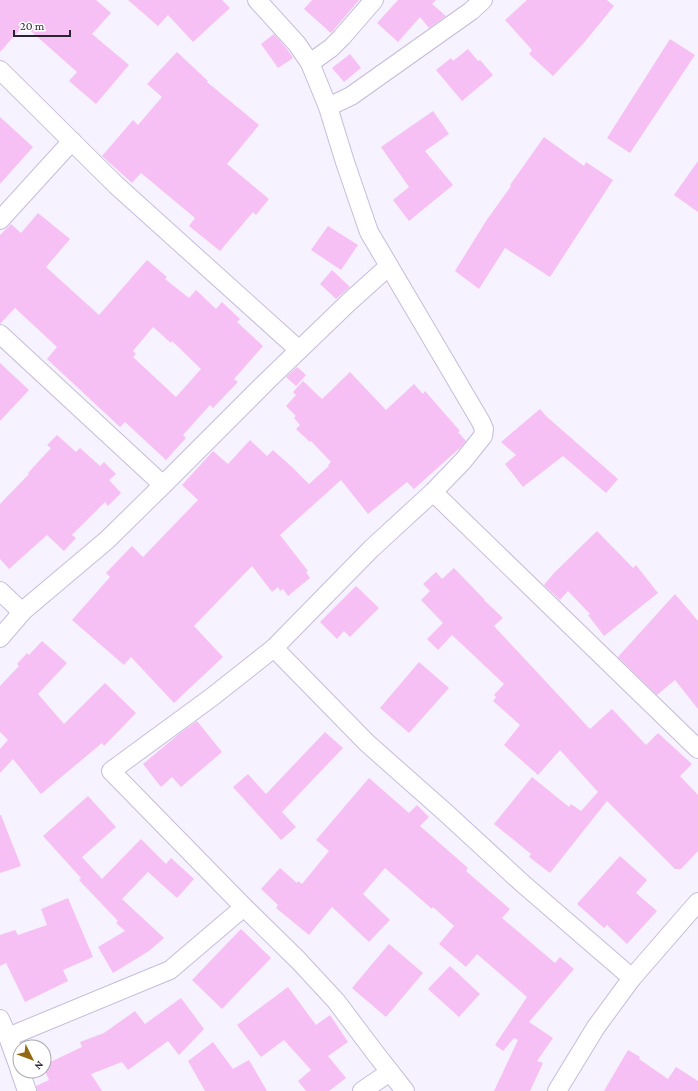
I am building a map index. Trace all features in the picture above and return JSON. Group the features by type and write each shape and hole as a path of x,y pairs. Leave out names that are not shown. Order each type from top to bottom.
{"street":[{"path":"257,0 297,44 310,63 328,106 369,232 481,422 484,429 483,436 463,461 433,492 371,549 274,648 212,697 111,771 244,908 298,960 336,1001 405,1091"},
{"path":"310,63 337,43 374,0"},
{"path":"328,106 351,96 471,11 483,0"},
{"path":"0,70 116,185 299,350"},
{"path":"0,220 72,141"},
{"path":"0,638 22,612 106,540 299,350 389,266"},
{"path":"0,334 163,485"},
{"path":"433,492 698,749"},
{"path":"0,591 22,612"},
{"path":"274,648 367,743 522,883 632,978"},
{"path":"557,1091 596,1027 632,978 698,902"},
{"path":"8,1037 170,970 244,908"},
{"path":"0,1019 12,1048"},
{"path":"362,1091 390,1072"},
{"path":"23,1079 27,1091"}],"building":[{"path":"0,0 96,0 111,13 92,34 129,65 96,104 69,81 77,72 24,25 0,52"},
{"path":"128,0 222,0 230,8 193,42 168,15 158,26"},
{"path":"312,0 359,0 331,33 304,9"},
{"path":"398,0 436,0 432,4 446,16 429,28 420,17 398,42 377,23"},
{"path":"527,0 607,0 614,6 583,44 553,76 529,54 532,50 505,20"},
{"path":"274,34 293,58 278,68 261,44"},
{"path":"670,39 695,55 630,153 607,138"},
{"path":"468,49 493,75 462,101 436,70 451,58 453,61"},
{"path":"177,52 208,81 207,82 259,125 227,164 269,199 256,215 253,212 220,251 189,226 195,218 141,173 132,183 102,156 133,120 138,125 162,97 147,84"},
{"path":"350,54 361,68 344,82 332,68"},
{"path":"433,111 449,134 425,151 453,185 409,221 393,200 409,187 381,147"},
{"path":"0,117 33,147 0,184"},
{"path":"544,137 584,166 586,162 613,180 550,277 505,248 479,289 455,271 486,221"},
{"path":"698,161 698,212 674,195"},
{"path":"38,213 70,239 46,267 99,315 147,260 167,277 165,279 189,298 196,290 216,309 222,302 240,319 237,322 263,346 234,379 238,382 213,408 210,405 183,435 186,438 166,460 125,422 120,427 47,359 57,347 15,308 0,324 0,235 11,224 21,233","holes":["153,327 171,343 172,341 201,369 176,397 133,357 136,354 133,351"]},
{"path":"328,226 358,245 341,270 311,250"},
{"path":"332,270 350,287 336,299 320,284"},
{"path":"0,363 29,390 0,421"},
{"path":"297,367 306,375 296,386 286,377"},
{"path":"350,372 386,410 414,384 423,394 425,391 460,431 458,432 466,441 414,489 407,482 368,514 341,480 280,535 308,571 306,572 310,578 288,596 283,589 280,591 278,587 272,592 252,566 194,626 223,657 174,703 131,657 124,665 72,620 110,577 106,573 132,546 143,557 198,500 182,485 213,451 228,464 250,440 267,456 273,450 309,484 329,466 328,465 331,462 311,441 310,442 296,429 300,425 294,418 296,416 286,406 296,395 293,392 303,381 322,399"},
{"path":"540,409 546,416 618,479 606,493 563,456 523,487 505,464 516,455 501,442"},
{"path":"57,435 76,452 80,448 100,466 104,462 116,474 109,480 121,493 108,506 105,502 72,535 76,538 64,551 47,535 9,569 0,559 0,504 29,474 28,473 51,448 47,445"},
{"path":"597,531 633,568 636,565 658,593 604,636 588,615 590,614 568,591 560,600 544,585 554,573"},
{"path":"454,568 503,618 494,626 590,729 612,709 646,745 658,733 692,764 680,776 698,795 698,851 681,869 675,869 607,801 550,873 529,857 531,854 494,824 532,777 569,807 571,804 581,811 598,792 560,750 538,775 504,745 520,725 493,701 496,697 494,695 504,684 452,635 438,650 427,639 443,623 421,600 430,591 423,584 436,572 442,579"},
{"path":"356,586 379,608 350,637 344,631 337,639 320,622"},
{"path":"675,594 698,621 698,709 675,680 657,695 618,657"},
{"path":"42,641 67,663 38,694 64,724 105,683 136,713 104,746 102,743 41,794 13,759 0,773 0,749 8,740 0,732 0,686 19,666 17,664 27,653 29,655"},
{"path":"419,662 449,688 409,733 380,708"},
{"path":"197,721 222,752 181,787 172,777 161,787 143,764"},
{"path":"325,732 343,748 282,812 296,827 281,840 233,787 248,774 266,794"},
{"path":"369,778 409,813 417,805 429,817 420,826 468,868 466,871 510,909 502,918 555,963 560,957 574,969 529,1022 553,1038 537,1061 543,1063 530,1091 494,1091 518,1040 514,1038 503,1051 495,1045 527,997 477,954 466,967 439,944 454,926 385,868 363,894 390,920 369,942 332,907 309,935 276,908 278,905 261,889 280,868 297,883 298,881 302,884 329,851 316,840"},
{"path":"88,796 116,827 82,857 102,879 141,839 166,864 171,858 194,879 177,898 148,872 122,899 164,938 149,951 113,973 98,947 125,931 116,923 118,921 79,880 81,878 43,836"},
{"path":"0,815 21,866 0,873"},
{"path":"620,856 647,880 636,893 657,911 627,944 607,925 604,928 577,904"},
{"path":"68,898 93,957 63,970 68,981 25,1002 6,963 0,966 0,935 15,930 18,935 47,925 41,909"},
{"path":"241,929 271,958 222,1009 192,980"},
{"path":"389,944 423,973 386,1017 352,988"},
{"path":"450,966 480,994 459,1017 428,989"},
{"path":"288,987 316,1025 330,1015 348,1042 328,1056 346,1078 329,1091 306,1091 298,1081 311,1070 284,1040 261,1057 237,1025"},
{"path":"181,998 204,1029 179,1055 168,1041 128,1070 122,1062 91,1074 102,1091 37,1091 36,1086 49,1079 52,1079 52,1061 82,1047 80,1042 104,1033 135,1011 145,1024"},
{"path":"213,1042 233,1069 249,1060 267,1091 205,1091 188,1061"},
{"path":"628,1050 640,1057 639,1059 668,1079 676,1067 698,1081 698,1091 604,1091"}]}
